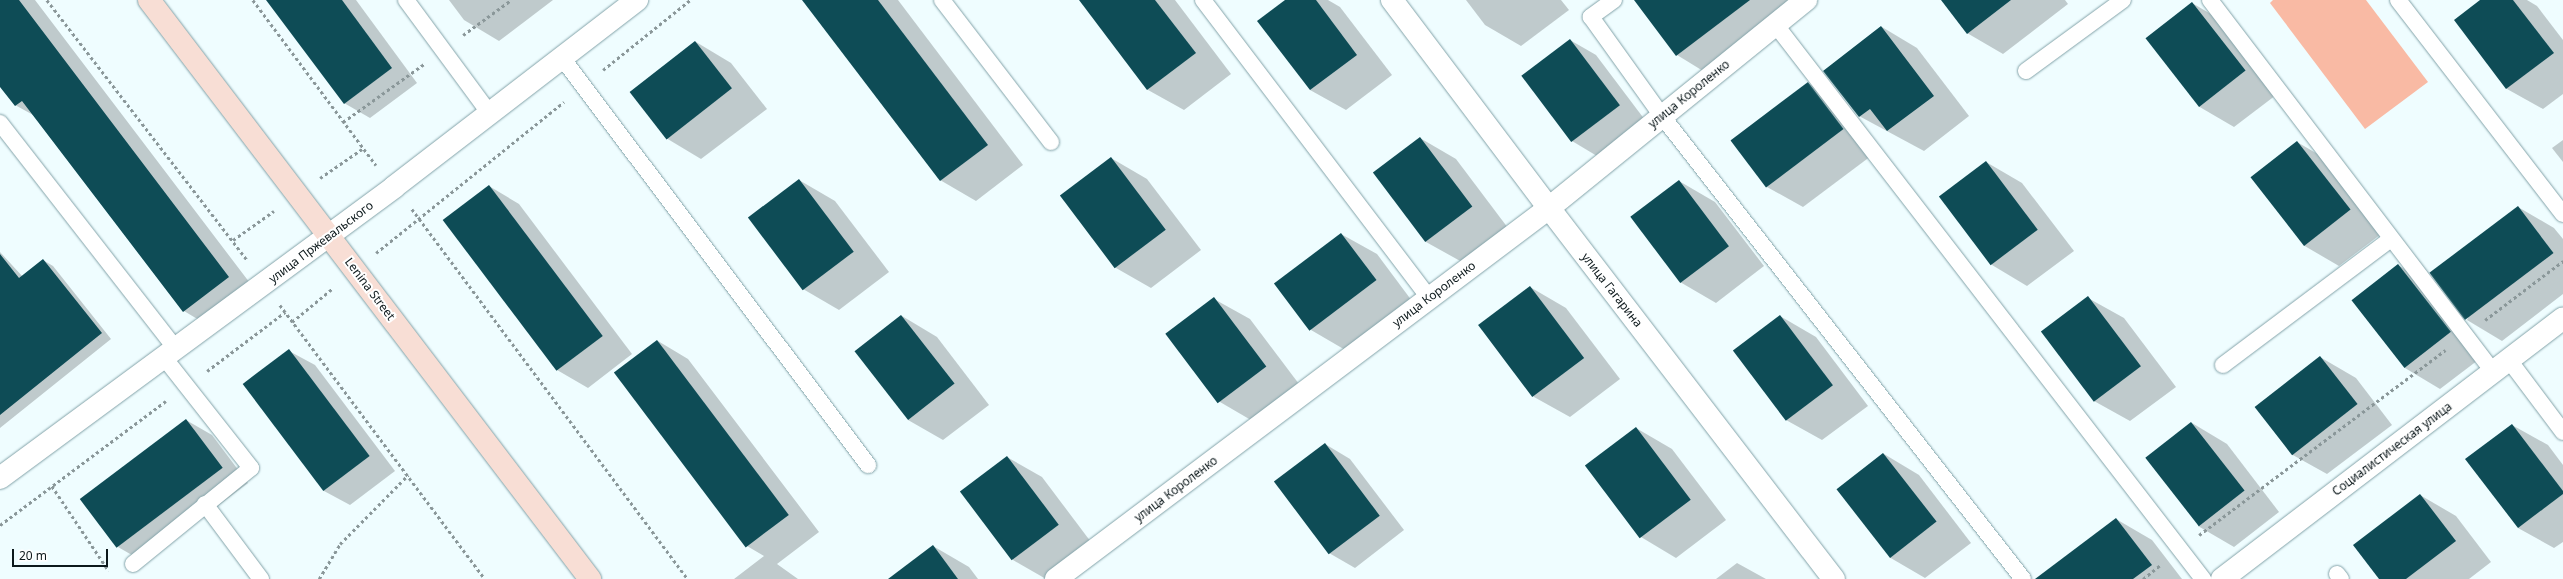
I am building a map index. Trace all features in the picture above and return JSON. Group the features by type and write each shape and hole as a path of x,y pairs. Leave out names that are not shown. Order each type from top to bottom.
{"main road":[{"name":"Lenina Street","path":"149,0 330,235 590,579"}],"street":[{"name":"улица Пржевальского","path":"0,478 394,187 563,59 637,0"},
{"name":"улица Гагарина","path":"1392,0 1549,208 1834,579"},
{"name":"улица Короленко","path":"1056,579 1549,208 1806,0"},
{"name":"Социалистическая улица","path":"2222,579 2563,318"}],"lane":[{"path":"406,0 490,114"},
{"path":"942,0 1051,142"},
{"path":"1203,0 1429,298"},
{"path":"1614,0 1591,18 1662,116 2023,579"},
{"path":"2026,71 2123,0"},
{"path":"2210,0 2465,336 2501,366 2563,432"},
{"path":"2398,0 2563,214"},
{"path":"1775,24 2203,579"},
{"path":"563,59 868,465"},
{"path":"0,123 169,352 187,386 250,468 133,564"},
{"path":"2224,365 2391,239"},
{"path":"205,504 260,579"}],"path":[{"path":"252,0 362,149 419,216 688,579"},
{"path":"419,216 690,0"},
{"path":"2143,579 2180,549 2563,261"},
{"path":"0,525 285,312"},
{"path":"319,579 340,544 408,475"},
{"path":"52,486 112,576 133,564"}],"shaded area":[{"path":"2273,0 2366,0 2428,82 2365,129 2270,3"}],"building":[{"path":"0,0 19,0 229,277 183,312 22,101 15,106 0,87"},
{"path":"266,0 342,0 392,68 344,104"},
{"path":"802,0 878,0 988,145 940,181"},
{"path":"1079,0 1155,0 1196,53 1147,90"},
{"path":"1285,0 1316,0 1357,55 1310,90 1257,21"},
{"path":"1634,0 1750,0 1676,56"},
{"path":"1941,0 2011,0 1967,34"},
{"path":"2480,0 2513,0 2554,53 2506,89 2454,20"},
{"path":"2192,2 2246,71 2199,107 2146,38"},
{"path":"1881,26 1934,96 1887,131 1870,109 1859,117 1823,71"},
{"path":"1570,39 1620,105 1571,142 1521,76"},
{"path":"695,41 732,88 667,139 630,92"},
{"path":"1808,82 1844,129 1766,187 1731,140"},
{"path":"1420,137 1472,206 1425,242 1373,173"},
{"path":"2297,141 2351,210 2304,246 2251,177"},
{"path":"1111,157 1166,230 1115,268 1060,196"},
{"path":"1986,161 2038,230 1991,265 1939,197"},
{"path":"799,179 854,252 803,290 748,218"},
{"path":"1679,180 1729,246 1680,283 1630,217"},
{"path":"489,185 603,336 556,371 443,220"},
{"path":"2518,206 2554,253 2465,320 2429,273"},
{"path":"1341,233 1377,280 1309,331 1274,284"},
{"path":"0,254 19,278 43,259 102,333 0,415"},
{"path":"2398,264 2451,332 2404,368 2352,300"},
{"path":"1530,286 1584,358 1532,397 1478,325"},
{"path":"2088,296 2141,366 2094,402 2041,332"},
{"path":"1214,297 1266,366 1218,403 1165,334"},
{"path":"901,315 955,384 908,420 855,351"},
{"path":"1780,315 1833,385 1786,421 1733,351"},
{"path":"657,340 789,515 746,547 614,372"},
{"path":"289,349 370,456 323,491 243,384"},
{"path":"2320,356 2358,404 2292,455 2255,407"},
{"path":"186,419 223,468 116,548 80,499"},
{"path":"2191,422 2245,491 2199,526 2145,458"},
{"path":"2512,424 2563,491 2563,494 2518,528 2465,459"},
{"path":"1636,427 1691,500 1640,538 1585,466"},
{"path":"1325,443 1380,516 1329,554 1274,482"},
{"path":"1883,453 1937,522 1890,558 1837,489"},
{"path":"1007,456 1059,525 1012,560 960,492"},
{"path":"2420,494 2456,541 2406,579 2379,579 2353,545"},
{"path":"2116,518 2152,565 2133,579 2035,579"},
{"path":"933,545 958,579 888,579"}]}
